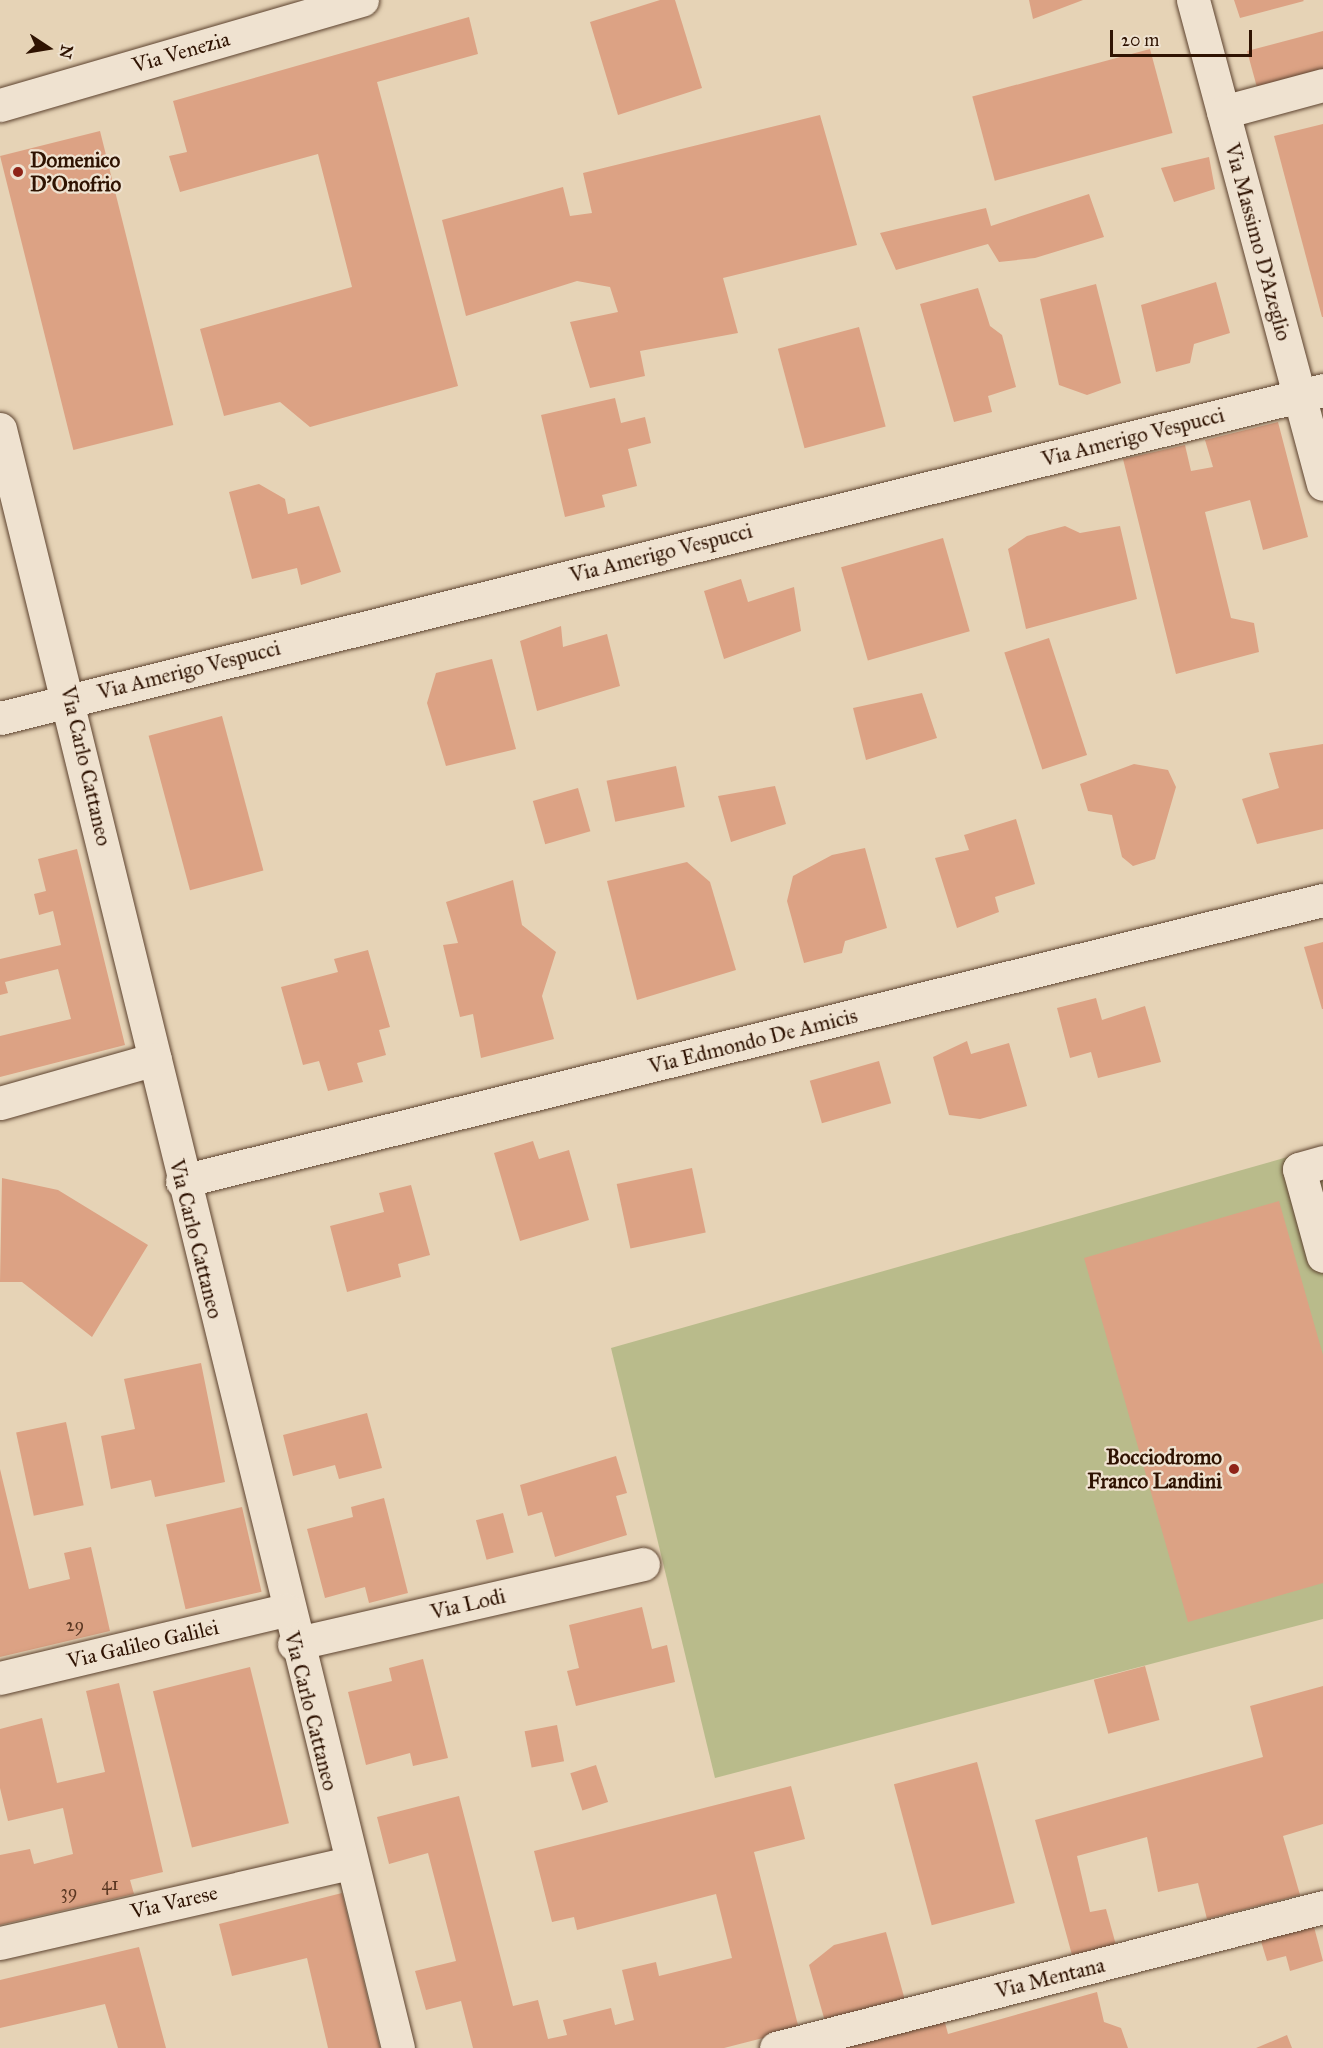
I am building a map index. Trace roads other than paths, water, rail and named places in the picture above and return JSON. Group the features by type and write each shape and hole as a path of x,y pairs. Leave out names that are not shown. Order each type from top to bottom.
{"street":[{"name":"Via Venezia","path":"0,105 362,0"},
{"name":"Via Massimo D'Azeglio","path":"1194,0 1223,112 1311,393 1323,484"},
{"path":"1223,112 1323,85"},
{"name":"Via Amerigo Vespucci","path":"0,718 1311,393"},
{"name":"Via Carlo Cattaneo","path":"0,429 70,699 294,1644 398,2048"},
{"name":"Via Edmondo De Amicis","path":"183,1181 1323,900"},
{"path":"0,1103 155,1059"},
{"path":"1323,1162 1299,1169 1323,1256"},
{"name":"Via Lodi","path":"294,1644 642,1564"},
{"name":"Via Galileo Galilei","path":"0,1678 286,1610"},
{"name":"Via Varese","path":"0,1943 349,1863"},
{"name":"Via Mentana","path":"776,2048 1323,1907"}],"place":[{"name":"Domenico D'Onofrio","path":"18,172"},
{"name":"Bocciodromo Franco Landini","path":"1234,1469"}]}
